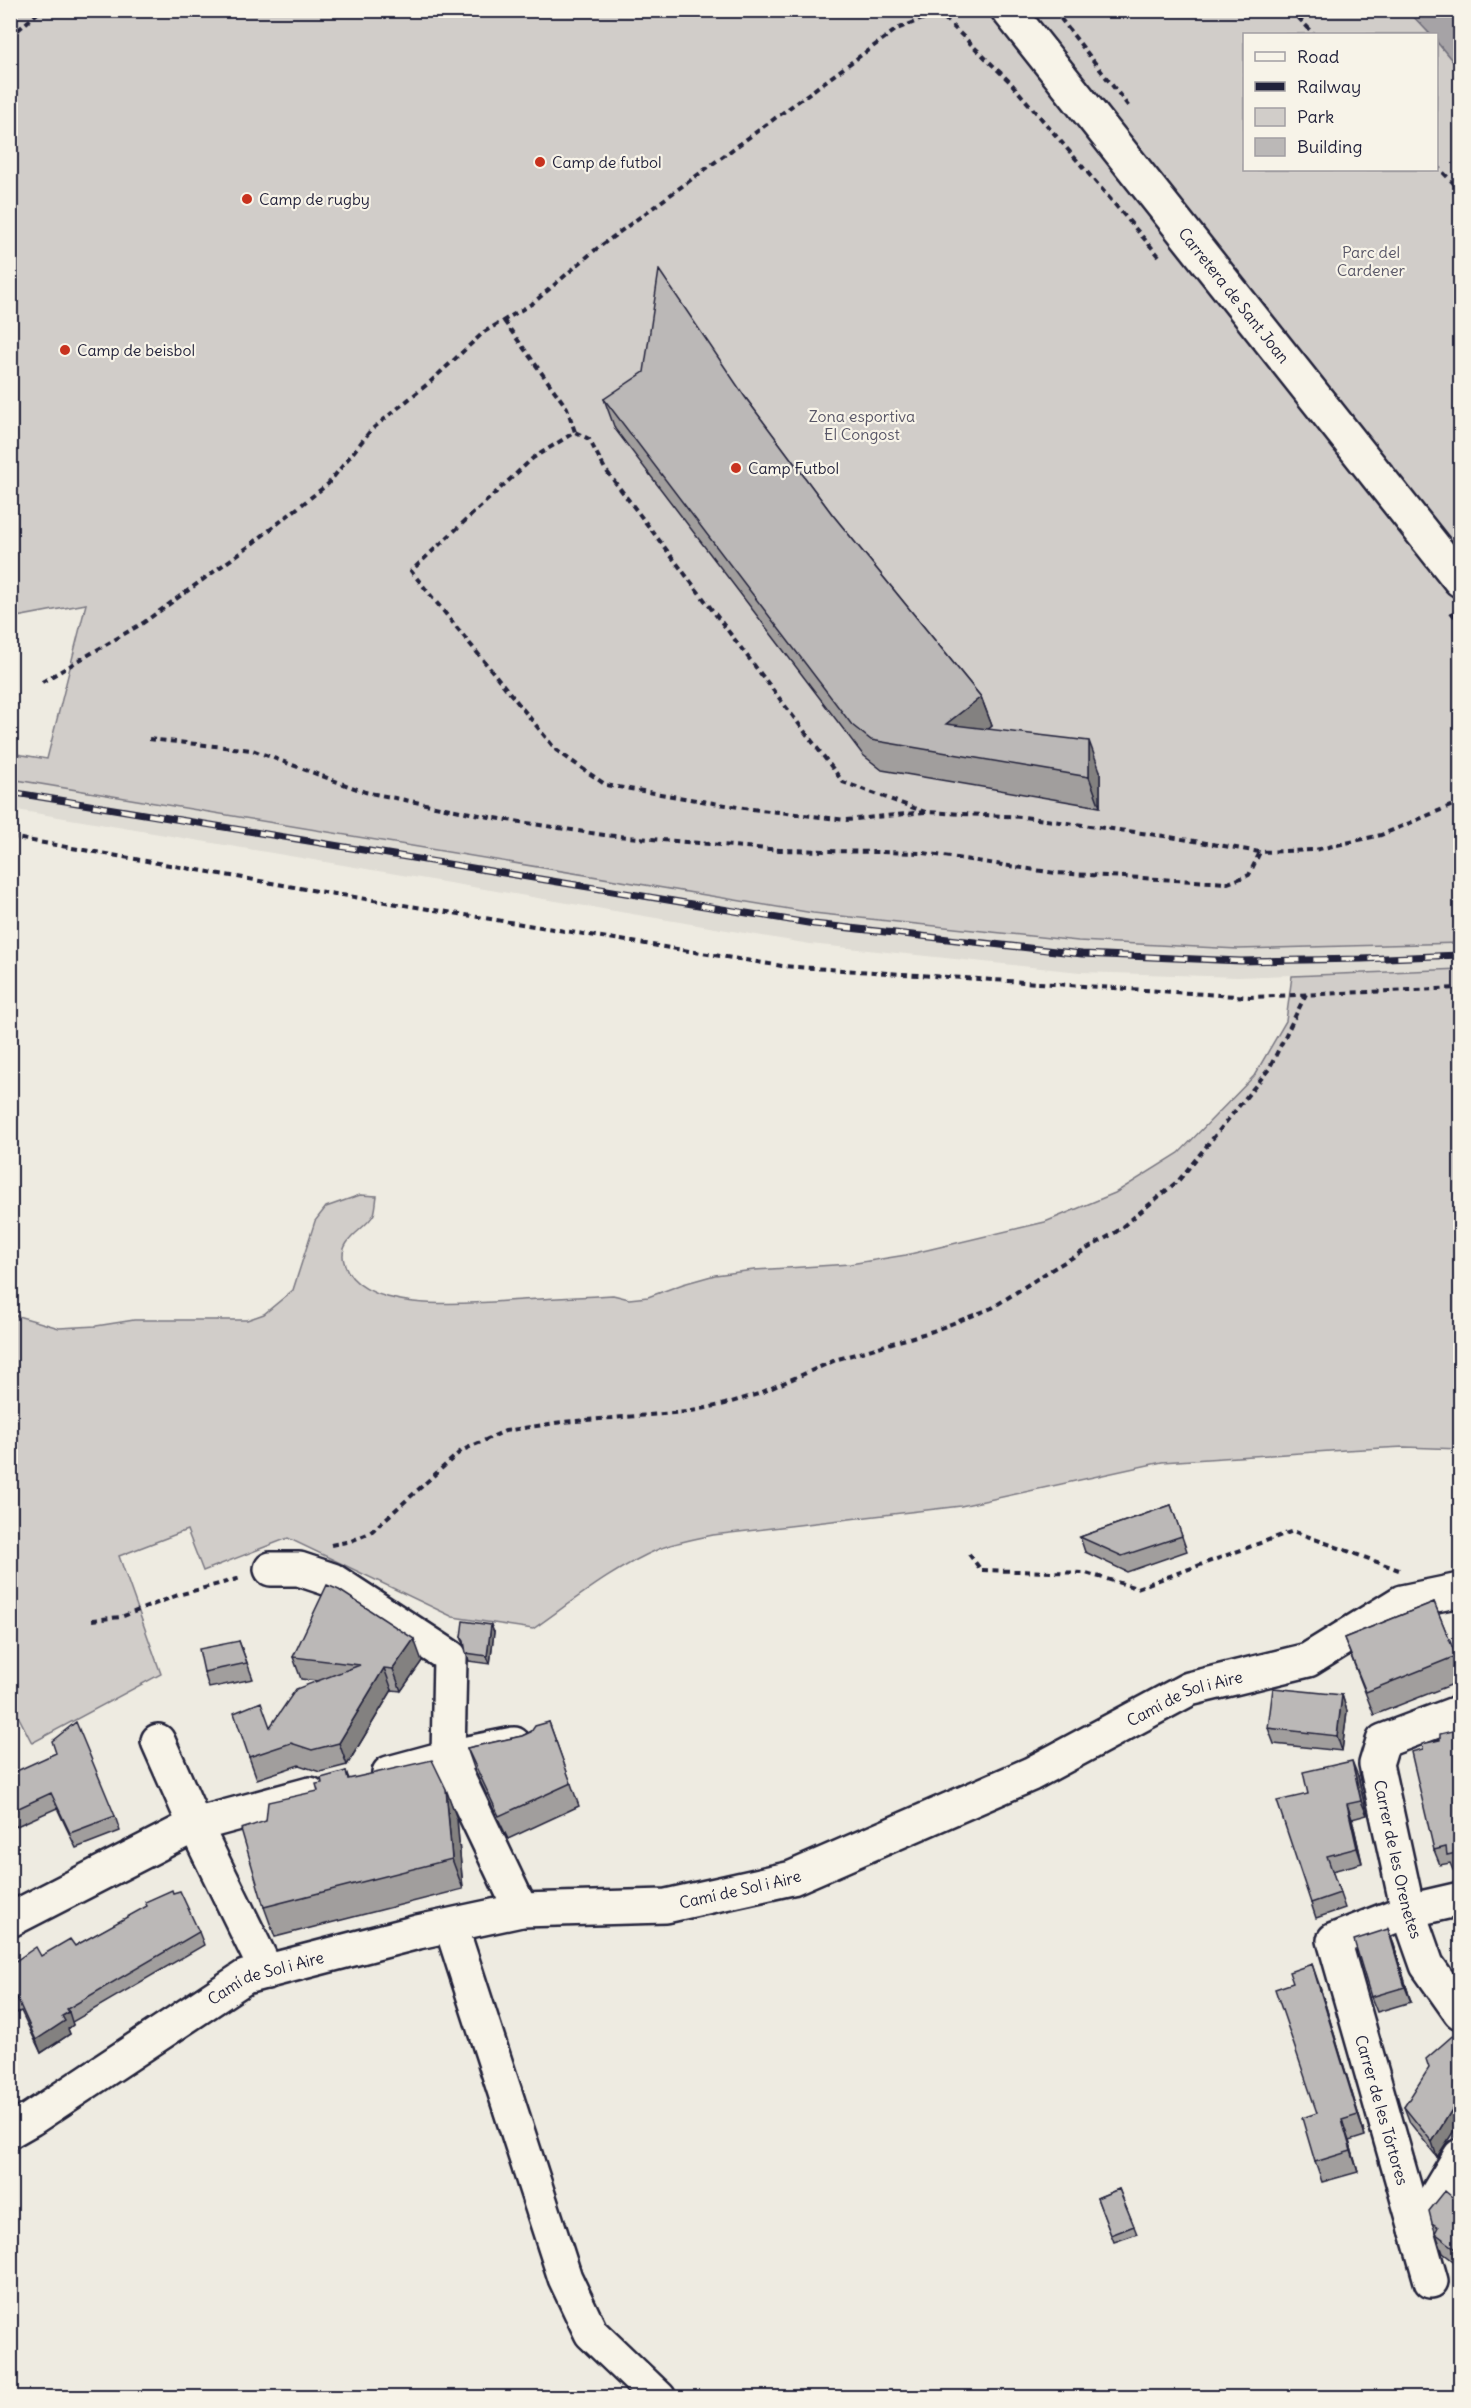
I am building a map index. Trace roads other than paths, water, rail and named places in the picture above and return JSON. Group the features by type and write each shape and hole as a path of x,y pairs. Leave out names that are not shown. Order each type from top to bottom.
{"street":[{"name":"Carretera de Sant Joan","path":"1008,10 1453,592"},
{"path":"285,1569 332,1580 450,1657 448,1757 521,1910"},
{"name":"Camí de Sol i Aire","path":"10,2131 245,1977 418,1932 521,1910 666,1906 792,1878 1031,1774 1189,1689 1308,1660 1402,1602 1461,1590"},
{"name":"Carrer de les Orenetes","path":"1461,1712 1383,1741 1376,1764 1408,1911 1427,1965 1461,2012"},
{"path":"158,1741 195,1825 267,1971"},
{"path":"10,1920 195,1825 448,1757 527,1741"},
{"path":"1408,1911 1461,1899"},
{"name":"Carrer de les Tórtores","path":"1408,1911 1334,1940 1431,2281"},
{"path":"451,1926 565,2278 591,2334 659,2397"},
{"path":"1416,2229 1461,2156"}],"railway":[{"path":"10,792 814,924 1082,954 1241,961 1460,955"}],"place":[{"name":"Camp de futbol","path":"540,162"},
{"name":"Camp de rugby","path":"247,199"},
{"name":"Camp de beisbol","path":"65,350"},
{"name":"Camp Futbol","path":"736,468"}],"park label":[{"name":"Parc del Cardener","path":"1371,261"},
{"name":"Zona esportiva El Congost","path":"862,425"}]}
